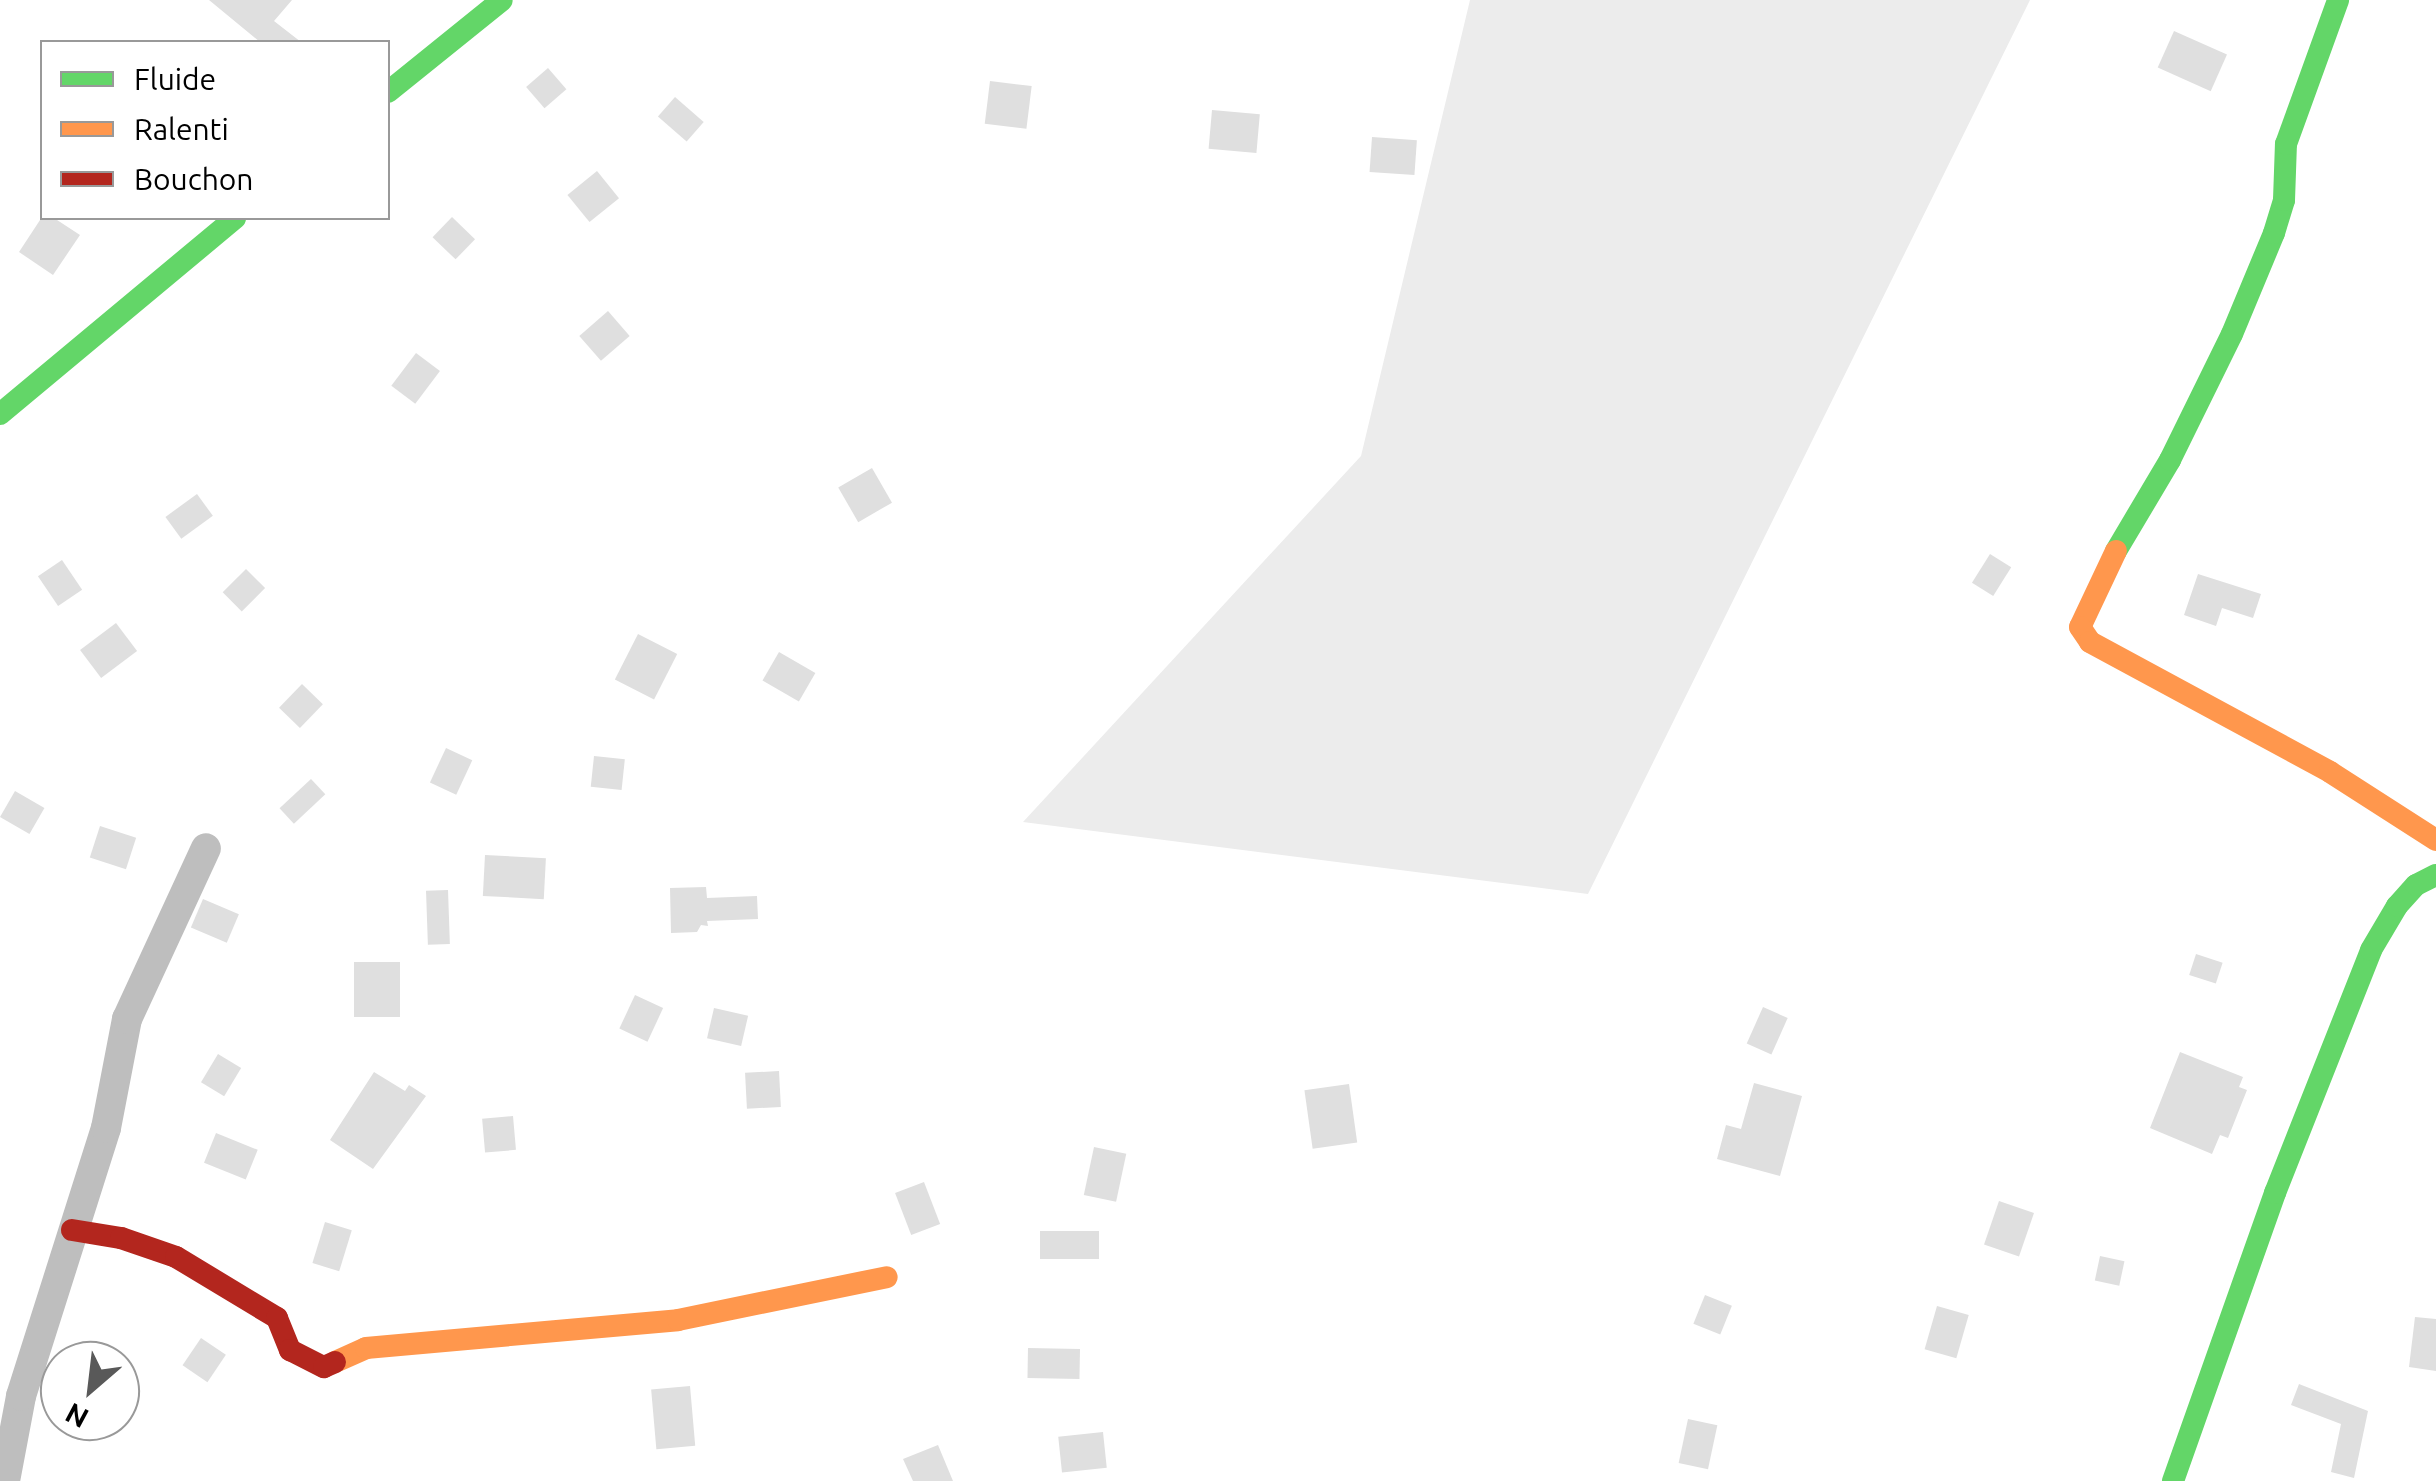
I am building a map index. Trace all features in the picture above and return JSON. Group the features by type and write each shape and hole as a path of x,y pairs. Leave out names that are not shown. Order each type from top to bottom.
{"street":[{"path":"390,90 502,0"},
{"path":"2338,0 2286,144 2284,200 2274,233 2232,334 2170,460 2126,527 2080,627 2090,642 2330,772 2436,840"},
{"path":"0,414 233,220"},
{"path":"5,1481 21,1396 106,1128 126,1020 206,848"},
{"path":"2173,1481 2276,1193 2371,950 2397,906 2416,885 2436,875"},
{"path":"72,1230 121,1238 176,1257 277,1318 290,1350 324,1367 366,1348 678,1320 887,1277"}],"shaded area":[{"path":"1470,0 2030,0 1588,894 1023,822 1361,456"}],"building":[{"path":"209,0 292,0 274,21 298,40 258,40"},
{"path":"2174,31 2227,55 2211,91 2158,68"},
{"path":"548,68 566,89 544,108 526,87"},
{"path":"990,81 1032,86 1026,129 985,124"},
{"path":"675,97 704,122 687,142 658,117"},
{"path":"1212,110 1260,114 1256,153 1209,149"},
{"path":"1372,137 1417,140 1414,175 1370,172"},
{"path":"597,171 619,198 589,222 567,195"},
{"path":"452,217 475,239 456,259 433,237"},
{"path":"40,220 57,220 80,235 53,275 19,252"},
{"path":"608,311 630,336 601,361 579,336"},
{"path":"416,353 440,371 415,404 391,386"},
{"path":"872,468 892,503 858,522 838,488"},
{"path":"197,494 213,516 181,539 165,517"},
{"path":"1990,554 2011,567 1993,596 1972,583"},
{"path":"62,560 82,590 58,606 38,576"},
{"path":"246,569 265,588 242,611 223,592"},
{"path":"2198,574 2261,594 2253,618 2222,608 2216,626 2184,615"},
{"path":"116,623 137,651 101,678 80,650"},
{"path":"638,634 677,654 654,699 615,679"},
{"path":"779,652 815,673 799,702 762,681"},
{"path":"302,684 323,704 300,728 279,708"},
{"path":"446,748 472,760 456,795 430,782"},
{"path":"594,756 625,759 622,790 591,787"},
{"path":"311,779 325,794 294,824 280,808"},
{"path":"15,791 44,808 29,834 0,817"},
{"path":"100,826 136,838 126,869 90,857"},
{"path":"485,855 546,858 544,899 483,896"},
{"path":"706,887 707,898 757,896 758,919 707,921 708,926 701,925 697,932 671,933 670,888"},
{"path":"448,890 450,944 428,945 426,891"},
{"path":"203,899 239,914 227,943 191,928"},
{"path":"2196,954 2223,963 2216,984 2189,975"},
{"path":"354,962 400,962 400,1017 354,1017"},
{"path":"635,995 663,1008 647,1042 619,1029"},
{"path":"1763,1007 1788,1018 1771,1055 1747,1044"},
{"path":"714,1008 748,1016 741,1046 707,1038"},
{"path":"2180,1052 2243,1077 2239,1087 2247,1090 2228,1138 2220,1135 2212,1154 2150,1128"},
{"path":"218,1054 241,1068 224,1096 201,1082"},
{"path":"779,1071 781,1107 747,1109 745,1073"},
{"path":"374,1072 405,1091 409,1085 426,1096 373,1169 330,1140"},
{"path":"1754,1083 1802,1096 1780,1176 1717,1159 1726,1125 1741,1129"},
{"path":"1349,1084 1357,1142 1313,1149 1304,1090"},
{"path":"513,1116 516,1150 485,1153 482,1119"},
{"path":"216,1133 258,1150 246,1180 204,1163"},
{"path":"1094,1147 1126,1154 1116,1202 1084,1195"},
{"path":"924,1182 940,1224 911,1235 895,1193"},
{"path":"1999,1201 2034,1213 2019,1257 1984,1244"},
{"path":"325,1222 352,1230 339,1271 312,1263"},
{"path":"1040,1231 1099,1231 1099,1259 1040,1259"},
{"path":"2100,1256 2124,1261 2119,1286 2095,1280"},
{"path":"1705,1295 1732,1306 1720,1335 1693,1324"},
{"path":"1937,1306 1969,1315 1956,1358 1925,1349"},
{"path":"2415,1317 2436,1319 2436,1371 2409,1367"},
{"path":"201,1338 226,1355 207,1382 183,1365"},
{"path":"1028,1348 1080,1349 1079,1379 1027,1378"},
{"path":"2299,1384 2368,1411 2354,1478 2331,1472 2341,1424 2291,1405"},
{"path":"690,1386 695,1446 656,1449 651,1389"},
{"path":"1688,1419 1717,1425 1708,1469 1679,1463"},
{"path":"1103,1432 1107,1468 1062,1473 1058,1437"},
{"path":"938,1445 953,1481 913,1481 903,1459"}],"traffic: fast":[{"path":"390,90 502,0"},
{"path":"2116,551 2170,460 2232,334 2274,233 2284,200 2286,144 2338,0"},
{"path":"0,414 233,220"},
{"path":"2173,1481 2275,1193 2371,950 2397,906 2416,885 2436,875"}],"traffic: slow":[{"path":"2116,551 2080,627 2090,642 2330,772 2436,840"},
{"path":"335,1362 366,1348 678,1320 887,1277"}],"traffic: jam":[{"path":"72,1230 121,1238 176,1257 277,1318 290,1350 324,1367 335,1362"}]}
